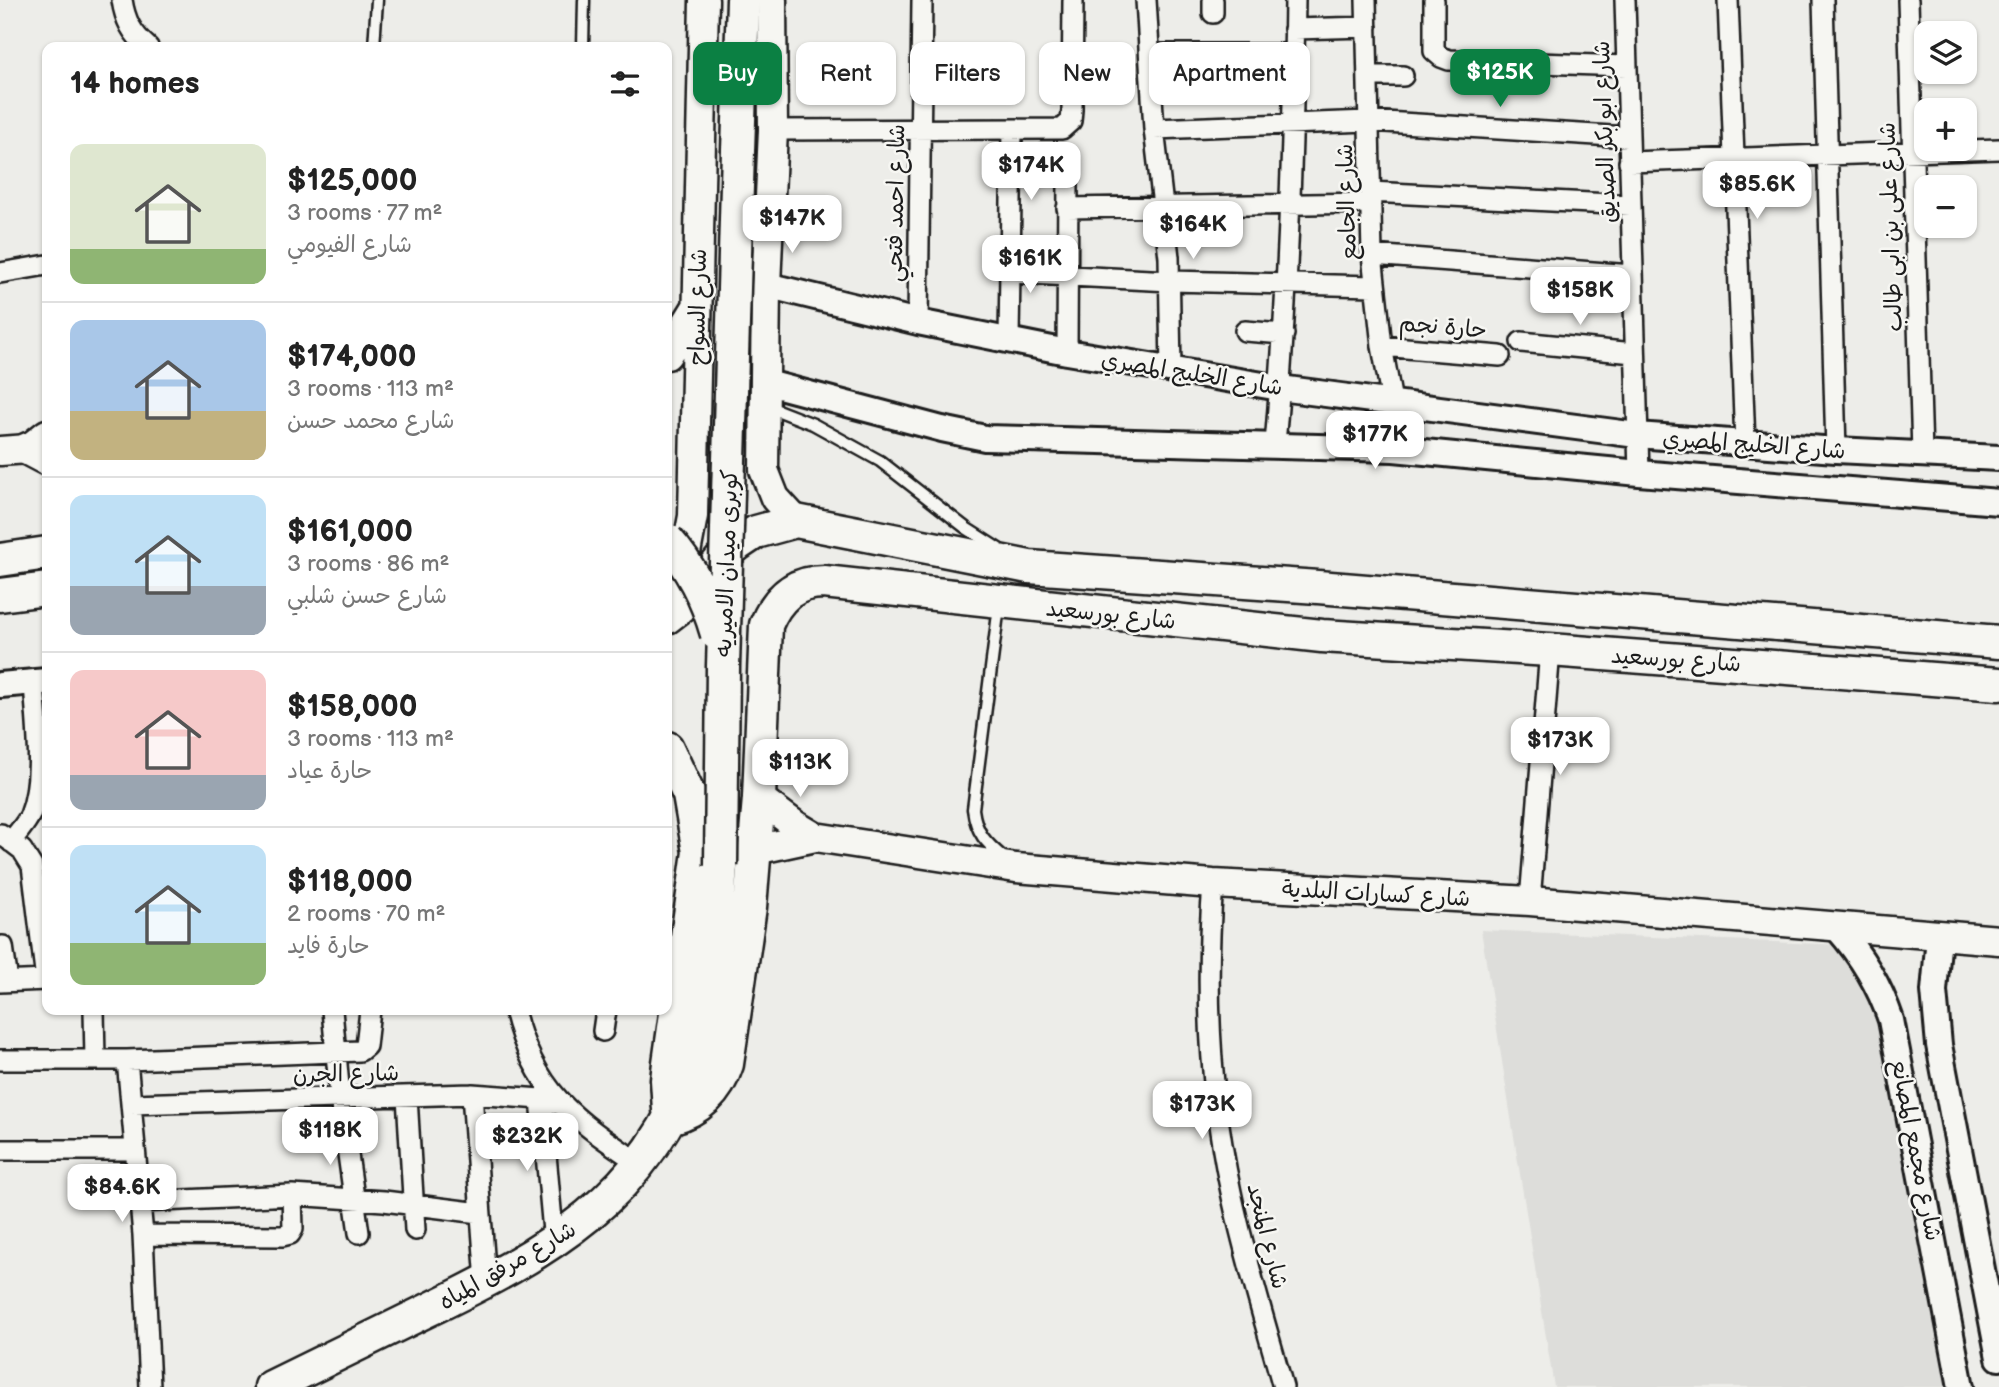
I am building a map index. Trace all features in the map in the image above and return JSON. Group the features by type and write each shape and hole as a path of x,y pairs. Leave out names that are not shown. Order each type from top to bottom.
{"main road":[{"name":"شارع السواح","path":"672,598 683,569 692,516 704,0"},
{"name":"كوبرى ميدان الاميريه","path":"670,1118 688,1079 704,1028 721,866 723,666 743,0"},
{"path":"772,0 773,130 766,285 764,470 775,498 796,521"},
{"path":"672,347 697,305"},
{"path":"694,454 702,474 719,485 739,487 757,478 764,470"},
{"name":"شارع بورسعيد","path":"672,613 689,600 723,557 738,544 756,532 796,521 1029,567 1318,587 1999,642"},
{"path":"672,546 700,587 719,639 723,666"},
{"path":"0,560 42,555"},
{"name":"شارع بورسعيد","path":"670,1118 702,1103 718,1086 727,1064 750,907 759,798 766,625 771,612 788,592 811,582 1260,631 1999,684"},
{"path":"1256,584 1265,611 1260,631"},
{"path":"1318,587 1312,612 1322,636"},
{"path":"0,595 42,590"},
{"path":"670,1118 667,1080 676,953 699,852 672,768"},
{"name":"شارع كسارات البلدية","path":"759,798 815,837"},
{"name":"شارع كسارات البلدية","path":"755,850 815,837 1016,868 1213,884 1530,901 1999,940"},
{"name":"شارع مرفق المياه","path":"271,1387 486,1282 554,1243 591,1214 639,1163 670,1118"}],"street":[{"path":"122,0 130,28 143,42"},
{"name":"شارع احمد فتحي","path":"918,322 922,0"},
{"path":"773,130 1062,129 1071,121 1073,0"},
{"path":"1146,0 1149,42"},
{"path":"1294,42 1295,0"},
{"name":"شارع الجامع","path":"1366,0 1374,286 1392,402"},
{"path":"1434,0 1434,51 1440,57 1450,60 1626,66"},
{"name":"شارع ابو بكر الصديق","path":"1625,0 1639,473"},
{"path":"1728,0 1745,444"},
{"path":"1823,0 1836,450"},
{"name":"شارع على بن ابى طالب","path":"1908,0 1922,453"},
{"path":"1294,29 1367,27"},
{"path":"1368,76 1403,76"},
{"path":"1153,105 1171,281 1171,370"},
{"path":"1275,444 1287,283 1293,105"},
{"path":"1154,129 1368,121 1628,137"},
{"path":"1009,340 1012,130"},
{"path":"1629,162 1999,149"},
{"path":"1067,352 1068,177"},
{"path":"1067,208 1290,205 1370,198 1630,205"},
{"path":"1372,255 1632,275"},
{"path":"0,273 42,266"},
{"path":"1010,273 1171,281 1374,286"},
{"name":"شارع الخليج المصري","path":"766,285 918,322 1067,352 1280,388 1637,435 1836,450 1999,458"},
{"path":"1245,331 1284,334"},
{"path":"1521,342 1634,353"},
{"name":"حارة نجم","path":"1382,346 1500,356"},
{"name":"شارع الخليج المصري","path":"764,395 985,438 1394,449 1639,473 1999,502"},
{"path":"1530,901 1550,650"},
{"path":"0,685 41,682 38,772 42,791 30,814 5,838 28,858 41,877"},
{"name":"شارع المنجد","path":"1213,884 1209,931 1209,996 1212,1060 1220,1125 1230,1189 1245,1252 1283,1387"},
{"name":"شارع مجمع المصانع","path":"1837,928 1864,961 1884,999 1891,1020 1961,1387"},
{"name":"شارع مجمع المصانع","path":"1939,936 1934,991 1937,1032 1999,1358"},
{"path":"3,946 4,982 42,980"},
{"path":"94,1015 95,1060"},
{"path":"332,1015 340,1097 359,1233"},
{"name":"شارع الجرن","path":"0,1060 127,1060 336,1053 364,1049 370,1015"},
{"path":"515,1015 531,1060 561,1105 588,1129 639,1163"},
{"path":"604,1031 606,1015"},
{"path":"127,1060 143,1236 150,1387"},
{"path":"472,1094 486,1282"},
{"name":"شارع الجرن","path":"131,1104 472,1094 541,1099 561,1105"},
{"path":"407,1097 415,1230"},
{"path":"541,1099 554,1243"},
{"path":"0,1150 135,1150"},
{"path":"140,1202 292,1195 354,1198 480,1213"},
{"path":"143,1236 290,1234 293,1229 292,1195"}],"lane":[{"path":"374,42 377,0"},
{"path":"583,42 584,0"},
{"name":"شارع بورسعيد","path":"764,395 777,410 847,441 911,483 966,528 1029,567"},
{"path":"999,603 973,809 975,824 982,838 1016,868"}],"shaded area":[{"path":"1481,930 1846,945 1887,1013 1951,1387 1554,1387"}]}
